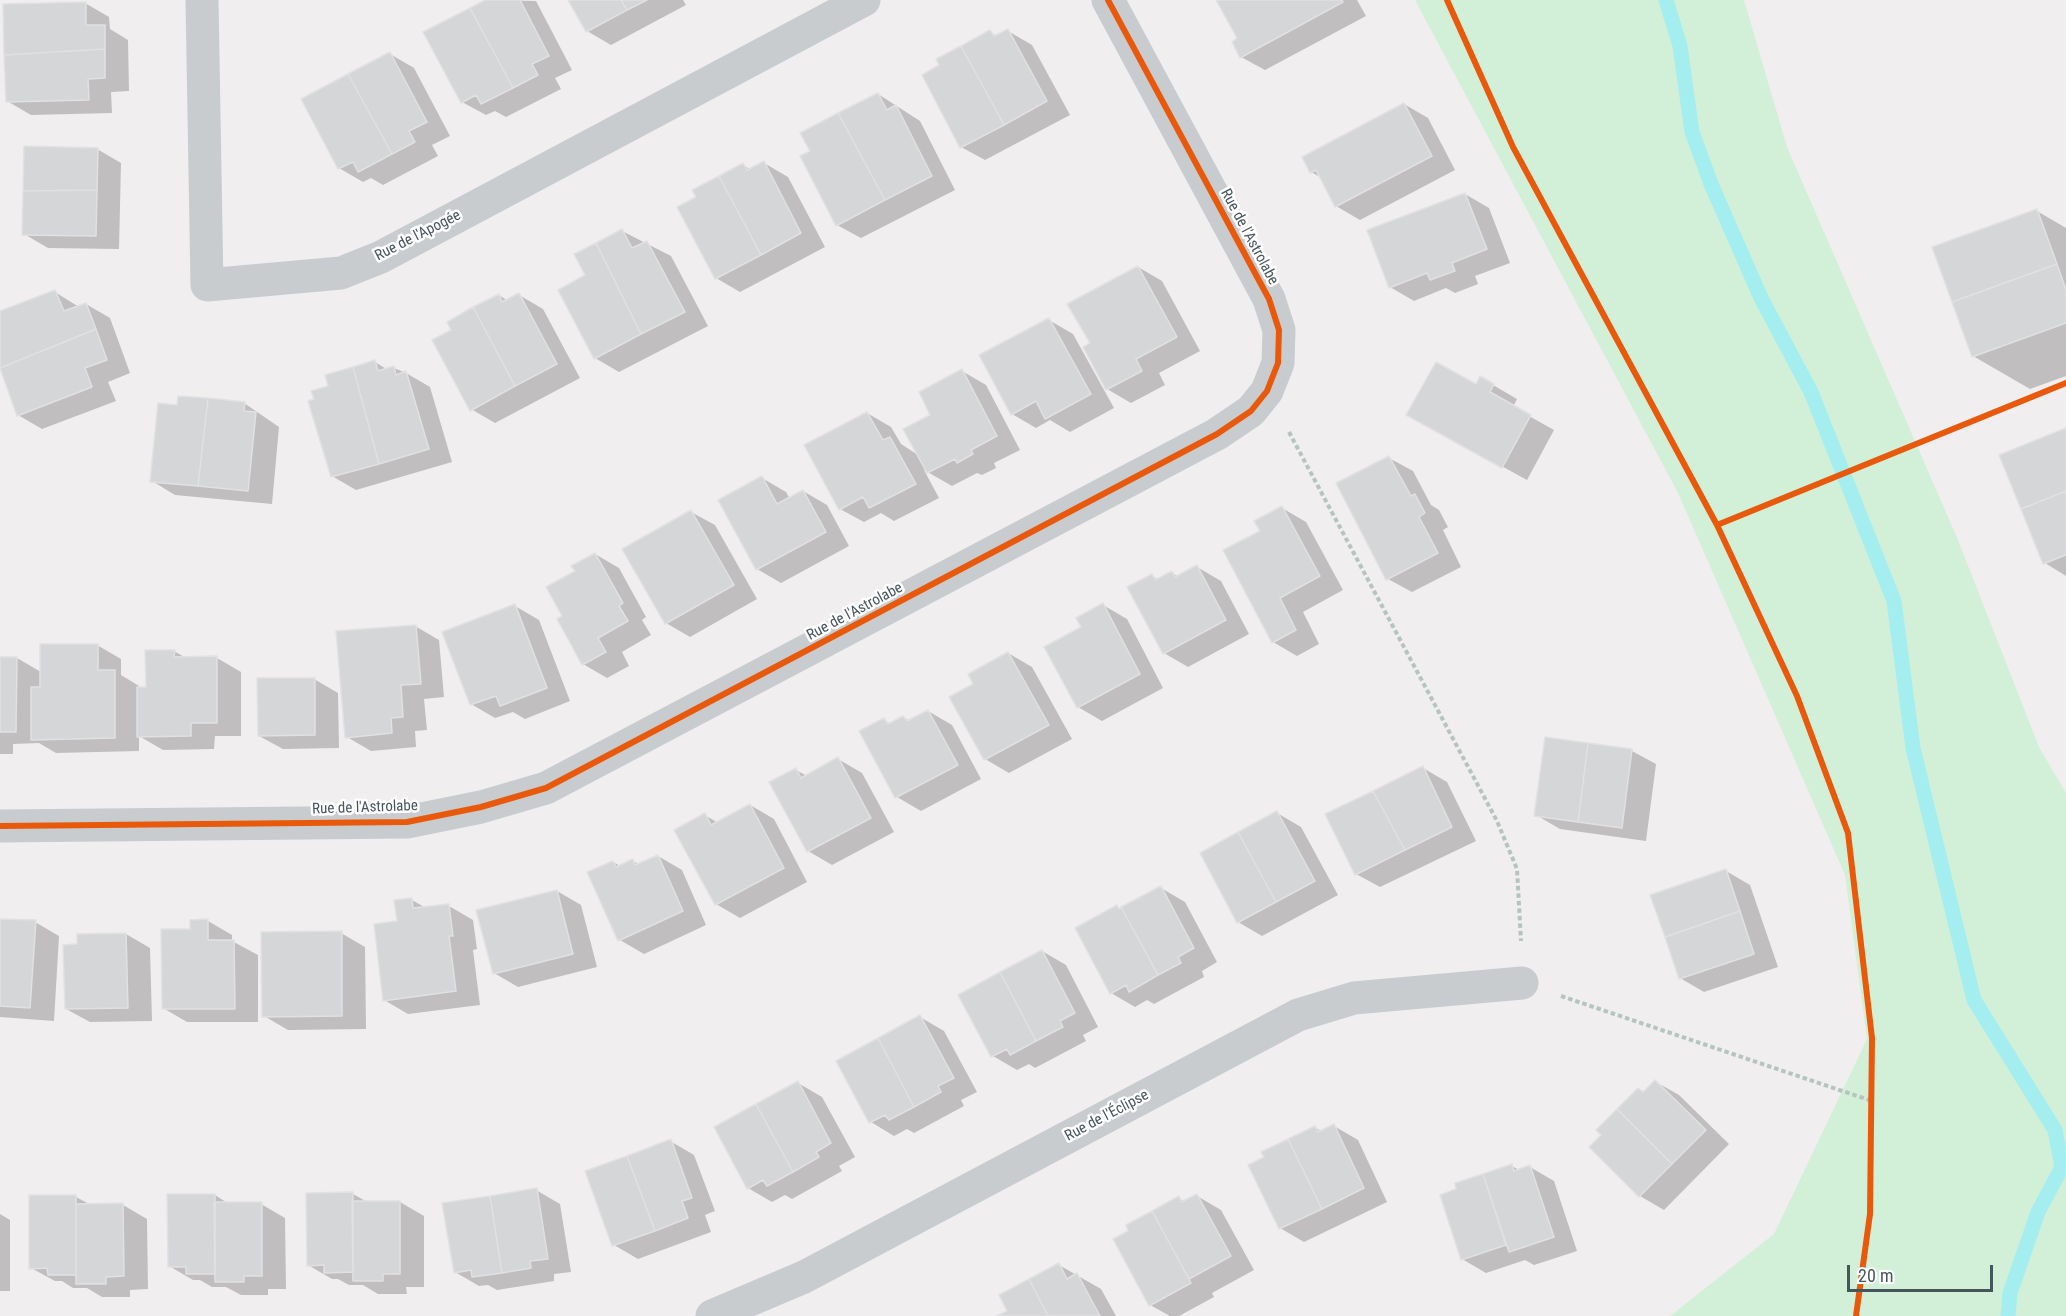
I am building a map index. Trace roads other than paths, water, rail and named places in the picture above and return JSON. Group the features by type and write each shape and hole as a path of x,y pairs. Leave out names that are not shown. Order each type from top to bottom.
{"street":[{"name":"Rue de l'Apogée","path":"202,0 207,285 341,273 381,257 864,0"},
{"name":"Rue de l'Astrolabe","path":"0,826 406,822 481,807 546,788 1217,434 1251,411 1267,391 1278,363 1279,330 1269,299 1108,0"},
{"name":"Rue de l'Éclipse","path":"712,1316 804,1277 1298,1015 1354,998 1522,983"}],"waterway":[{"path":"1666,0 1680,46 1692,132 1711,184 1761,298 1811,392 1894,601 1913,748 1974,1000 2055,1130 2062,1167 2038,1212 2010,1293 2008,1316"}]}
